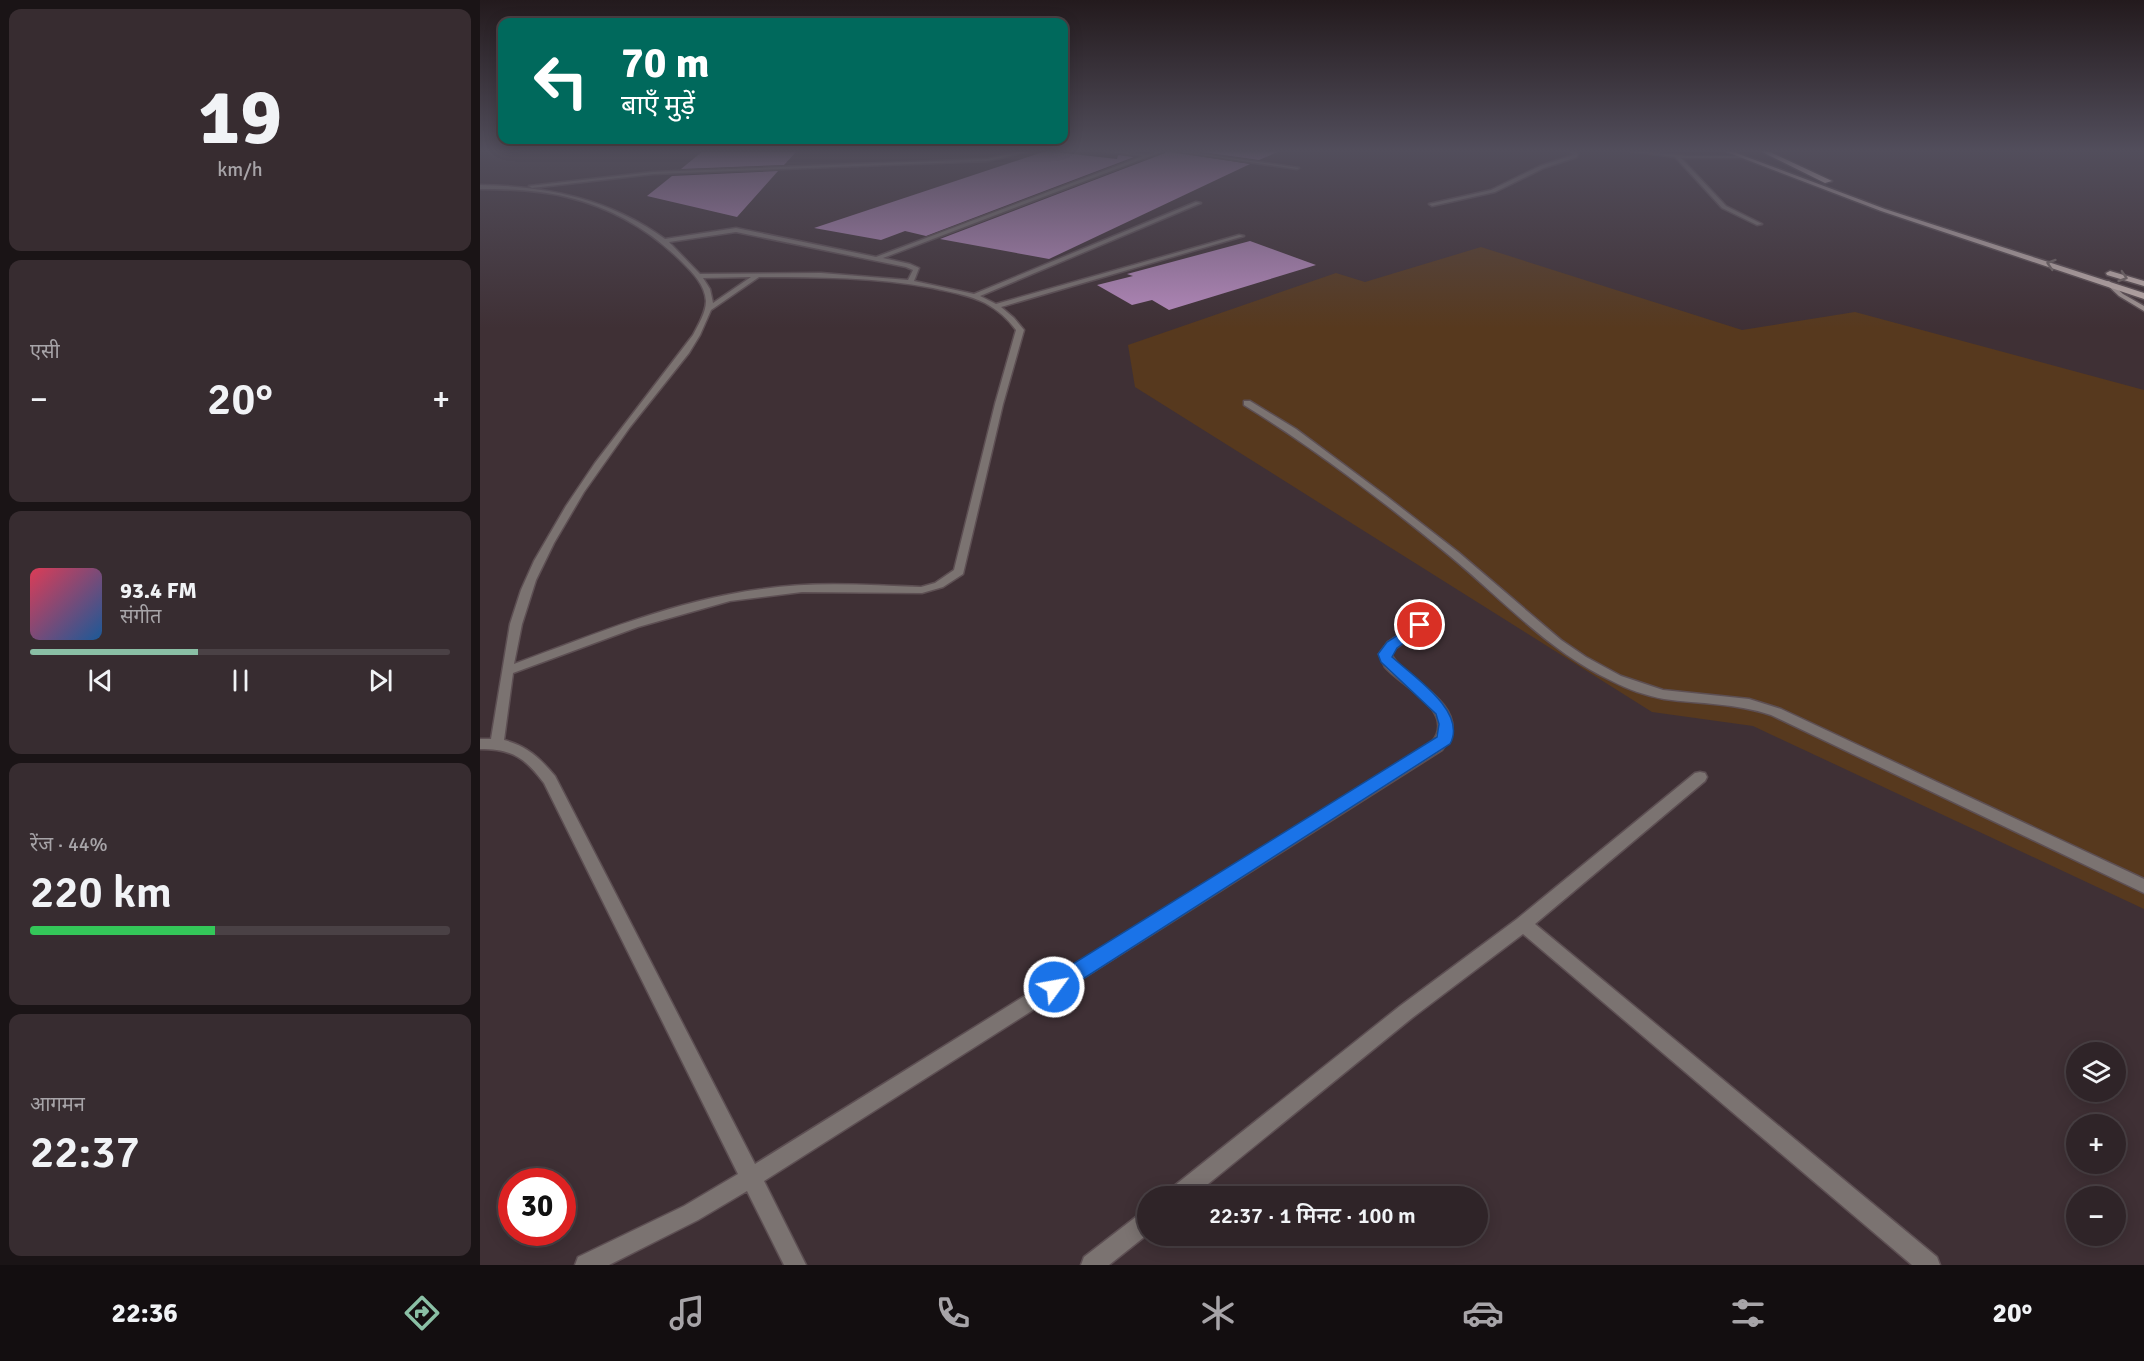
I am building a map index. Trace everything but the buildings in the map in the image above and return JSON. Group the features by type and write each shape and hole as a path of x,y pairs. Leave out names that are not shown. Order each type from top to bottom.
{"main road":[{"path":"1883,210 2144,296"},
{"path":"1914,210 1974,230"},
{"path":"2097,269 2144,284"}],"street":[{"path":"611,210 627,217 666,241 699,276 707,290 708,309 700,329 685,352 626,426 553,535 520,610 509,670 488,743 519,749 536,761 550,780 795,1265"},
{"path":"878,258 1005,210"},
{"path":"975,296 1181,210"},
{"path":"1730,210 1759,224"},
{"path":"666,241 733,230 915,267 917,272 911,281"},
{"path":"994,306 1241,236"},
{"path":"509,670 623,628 687,608 729,598 794,589 922,590 939,585 959,572 964,561 999,404 1020,330 1012,320 994,306 975,296 911,281 832,275 699,276"},
{"path":"708,309 757,276"},
{"path":"2107,282 2121,295 2144,309"},
{"path":"1247,403 1293,431 1382,498 1454,554 1557,643 1617,679 1662,694 1749,704 1770,709 2144,886"},
{"path":"586,1265 692,1213 752,1177 1437,746 1444,740 1447,733 1447,724 1442,712 1390,664 1385,654 1392,645 1434,616"},
{"path":"1190,1186 1406,1012 1523,924 1700,777"},
{"path":"1523,924 1929,1265"},
{"path":"1092,1265 1137,1229"}],"shaded area":[{"path":"1481,247 1742,330 1855,312 2144,390 2144,909 1753,726 1652,712 1135,387 1128,345 1336,273 1365,282"}],"route":[{"path":"1054,987 1444,740 1447,724 1442,712 1390,664 1385,654 1392,645 1420,625"}]}
